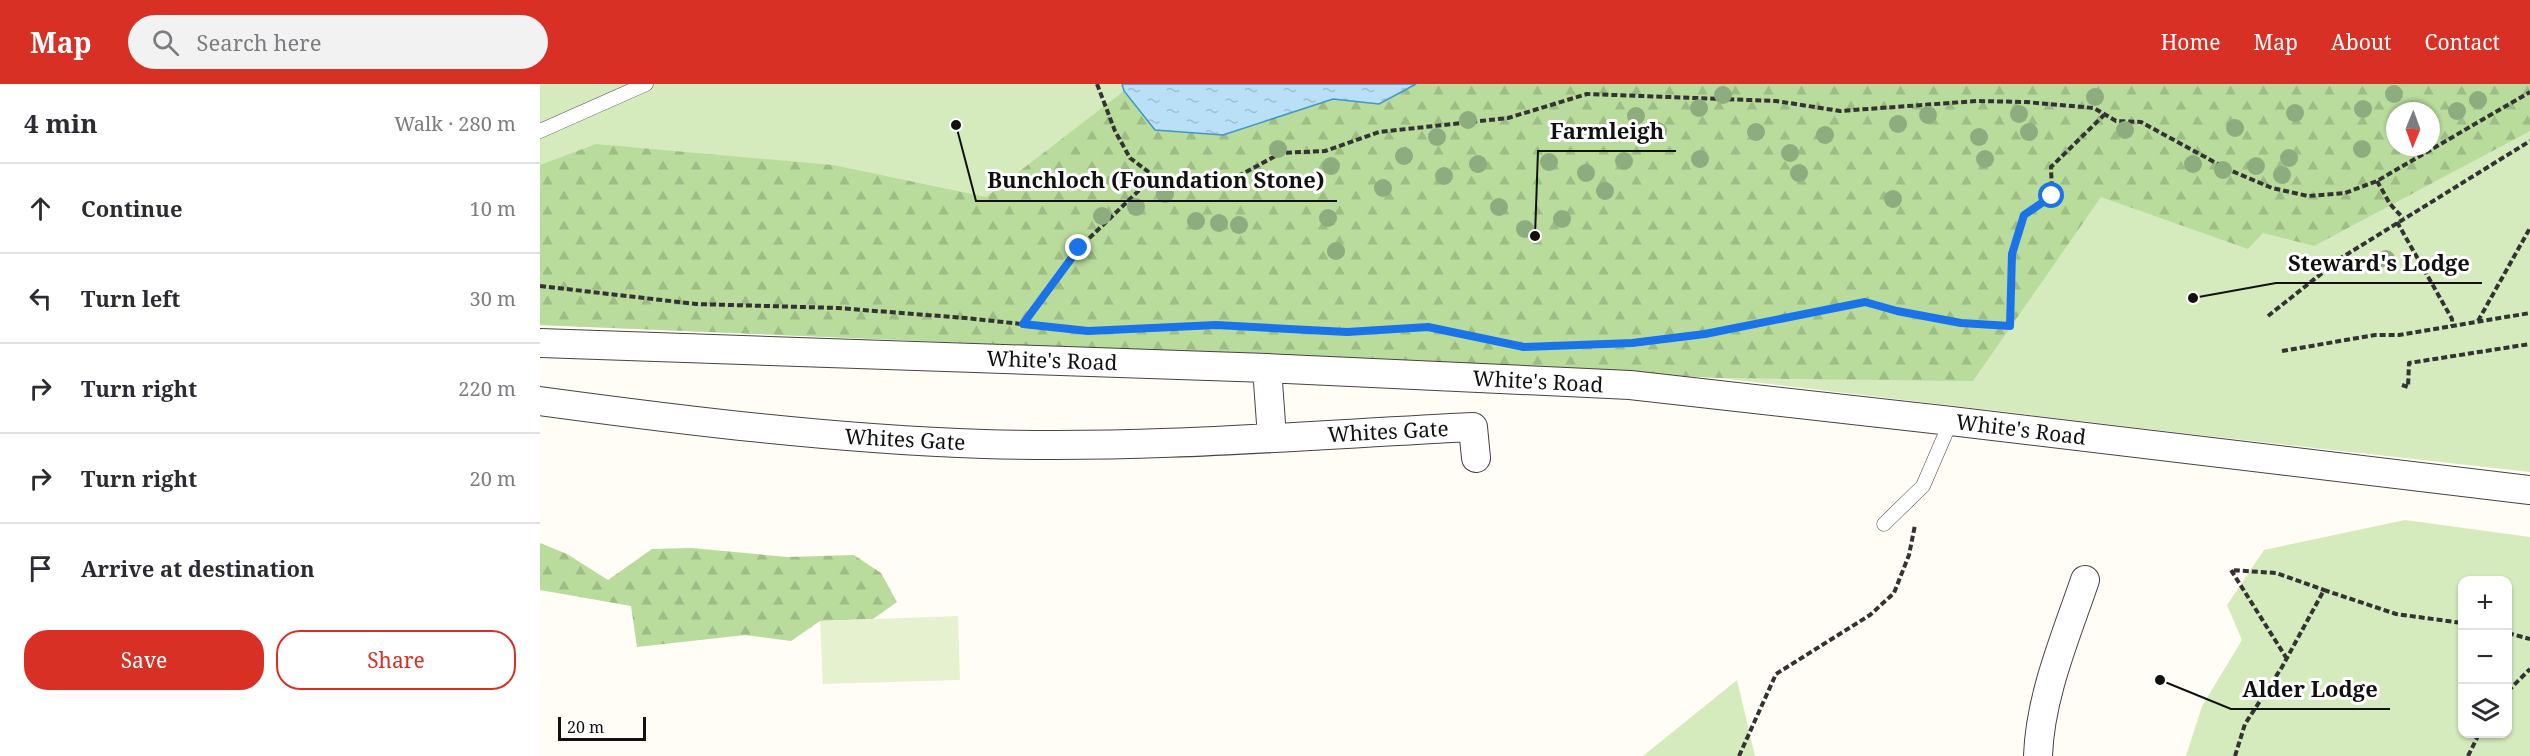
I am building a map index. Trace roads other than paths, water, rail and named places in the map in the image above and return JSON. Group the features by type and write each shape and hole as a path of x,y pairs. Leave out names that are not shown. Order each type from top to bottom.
{"street":[{"name":"White's Road","path":"540,343 1267,368 1630,385 2530,490"},
{"path":"1267,368 1272,437"},
{"name":"Whites Gate","path":"540,401 813,434 985,444 1164,443 1473,427 1476,458"},
{"path":"2038,756 2039,733 2058,657 2085,580"}],"lane":[{"path":"540,131 646,84"},
{"path":"1884,524 1923,486 1951,421"}],"water":[{"path":"1122,84 1416,84 1379,104 1333,99 1223,135 1155,130 1124,91"}],"place":[{"name":"Bunchloch (Foundation Stone)","path":"956,125"},
{"name":"Farmleigh","path":"1535,236"},
{"name":"Steward's Lodge","path":"2193,298"},
{"name":"Alder Lodge","path":"2160,680"}]}
